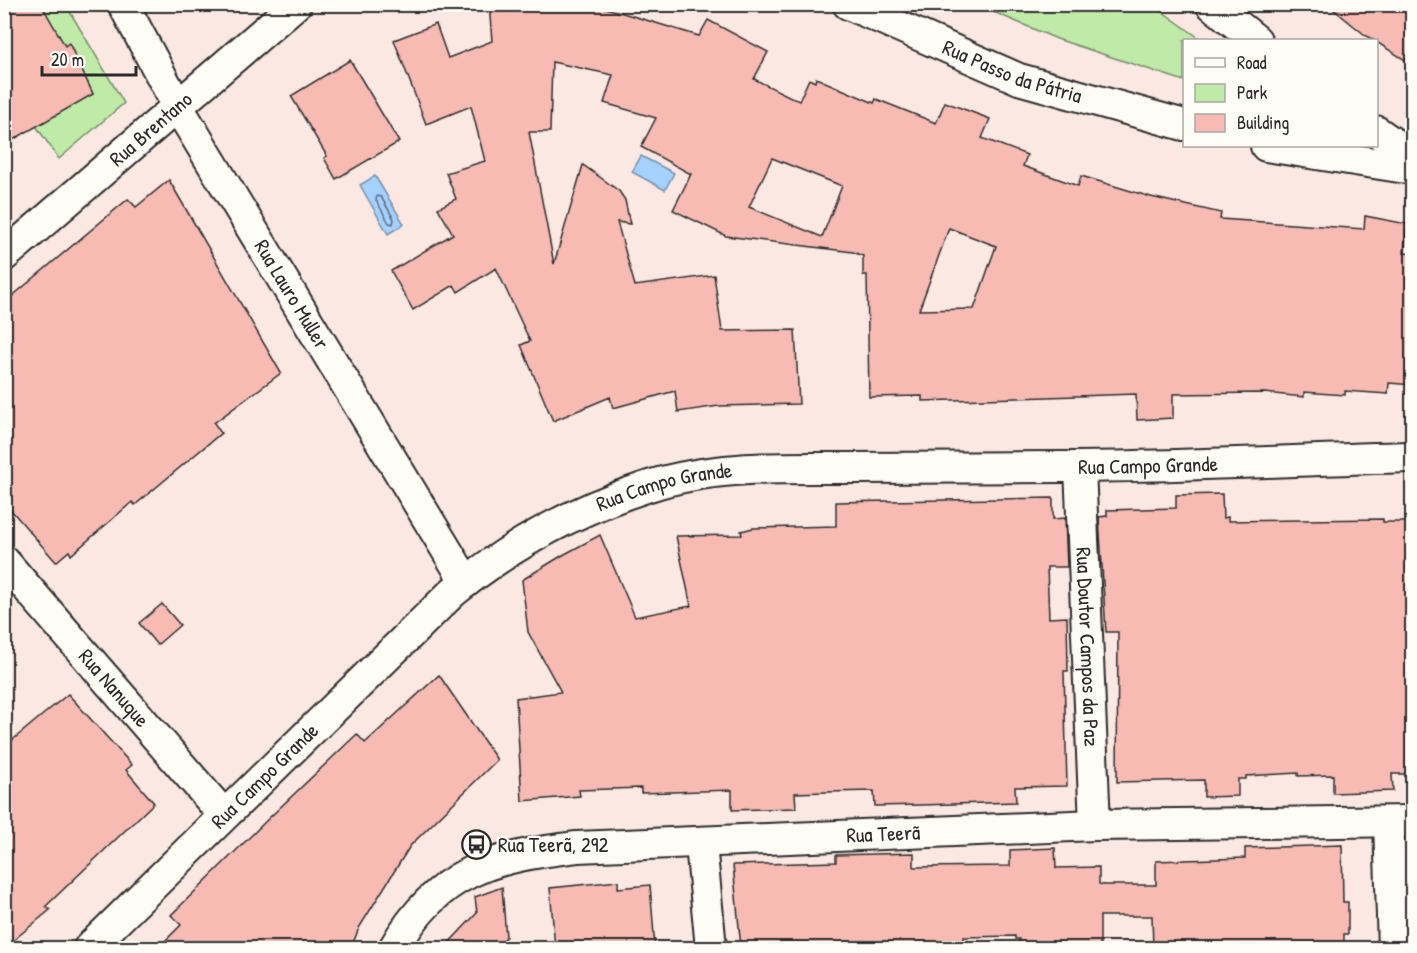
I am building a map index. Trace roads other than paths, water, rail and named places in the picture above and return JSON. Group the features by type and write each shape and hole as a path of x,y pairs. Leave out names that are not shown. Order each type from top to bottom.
{"street":[{"name":"Rua Lauro Muller","path":"123,4 178,107 466,582"},
{"name":"Rua Brentano","path":"4,255 296,4"},
{"name":"Rua Passo da Pátria","path":"848,4 1019,79 1183,124"},
{"path":"1211,4 1255,39"},
{"path":"1378,131 1413,156"},
{"path":"1282,147 1352,153 1413,169"},
{"name":"Rua Campo Grande","path":"89,948 223,814 466,582 494,559 534,535 595,506 650,485 713,472 782,468 1080,467 1413,457"},
{"name":"Rua Doutor Campos da Paz","path":"1080,467 1095,825"},
{"name":"Rua Nanuque","path":"4,561 223,814"},
{"path":"1394,948 1401,822"},
{"name":"Rua Teerã","path":"394,948 404,930 444,886 488,862 526,853 577,847 701,844 1095,825 1401,822"},
{"path":"701,844 711,948"}],"water":[{"path":"641,156 674,173 665,190 632,172"},
{"path":"375,176 404,224 388,234 360,185"}],"place":[{"name":"Rua Teerã, 292","path":"477,845"}]}
